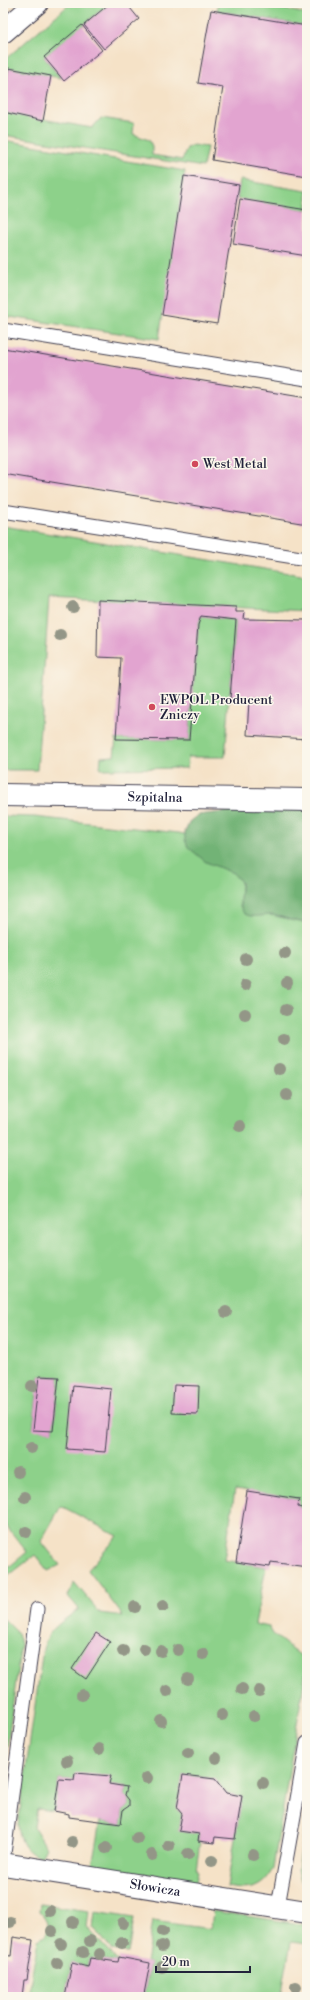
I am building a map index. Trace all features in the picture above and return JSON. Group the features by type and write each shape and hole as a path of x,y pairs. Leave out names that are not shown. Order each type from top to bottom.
{"street":[{"path":"3,32 37,3"},
{"name":"Szpitalna","path":"3,795 307,800"},
{"name":"Słowicza","path":"3,1863 278,1906 307,1912"}],"lane":[{"path":"3,330 307,379"},
{"path":"3,511 307,558"},
{"path":"3,1863 37,1609"},
{"path":"278,1906 307,1743"}],"green space":[{"path":"71,3 110,3 44,57 61,78 9,68 3,106 3,61"},
{"path":"218,3 255,3 307,14 307,26 217,11"},
{"path":"3,112 92,128 101,118 134,123 133,134 149,140 152,146 152,155 182,160 187,148 193,145 207,147 203,167 3,135"},
{"path":"3,140 185,171 159,339 3,316"},
{"path":"240,180 307,191 307,210 237,199"},
{"path":"3,526 307,576 307,611 49,598 37,770 3,770"},
{"path":"201,616 236,620 225,757 188,757 187,768 100,769 101,757 114,756 116,739 189,740 198,625"},
{"path":"307,805 307,922 271,915 251,916 244,913 240,904 241,882 233,873 206,862 188,847 185,840 185,832 190,821 198,815 224,812 249,806"},
{"path":"3,816 35,817 179,833 238,846 237,878 241,882 240,906 245,914 271,915 298,922 307,922 307,1509 298,1507 299,1499 235,1490 224,1560 266,1567 255,1624 269,1627 273,1634 306,1660 307,1664 273,1868 265,1881 260,1885 248,1889 227,1887 242,1796 226,1793 215,1779 183,1775 177,1808 182,1814 179,1831 199,1834 198,1840 200,1841 196,1882 92,1866 100,1821 121,1824 123,1810 129,1806 129,1800 125,1795 127,1787 109,1784 110,1776 75,1774 74,1780 59,1779 54,1811 37,1809 34,1827 46,1847 41,1857 31,1853 24,1846 18,1825 45,1642 56,1626 79,1609 68,1596 74,1582 100,1613 123,1616 88,1570 118,1536 61,1506 41,1541 60,1565 48,1571 35,1555 8,1576 4,1571 27,1552 3,1522 3,1505 5,1502 3,1500","holes":["39,1376 59,1377 53,1431 33,1429"]},
{"path":"3,1618 18,1633 21,1644 7,1747 3,1747"},
{"path":"307,1815 307,1891 300,1878 298,1869"},
{"path":"41,1904 89,1911 87,1927 118,1962 90,1958 88,1967 72,1963 65,1997 28,1997 38,1940 45,1936 47,1929 46,1920 40,1912"},
{"path":"213,1911 307,1925 307,1944 291,1942 281,1997 140,1997 140,1994 144,1994 150,1963 146,1963 153,1921 211,1929"},
{"path":"95,1912 134,1918 128,1952 112,1950 93,1927"}],"building":[{"path":"110,3 126,3 139,19 104,49 84,25"},
{"path":"211,10 307,26 307,176 212,160 223,87 198,83"},
{"path":"82,25 102,50 64,81 44,57"},
{"path":"9,68 51,76 43,121 3,112"},
{"path":"184,176 239,185 217,324 162,315"},
{"path":"240,199 307,210 307,256 233,244"},
{"path":"3,348 307,398 307,524 3,474"},
{"path":"98,600 236,607 236,612 245,612 244,619 307,620 307,739 247,735 249,700 230,699 236,620 201,616 198,625 189,740 116,739 121,658 97,657"},
{"path":"39,1376 59,1377 53,1431 33,1430"},
{"path":"73,1385 111,1389 105,1452 67,1449"},
{"path":"174,1385 199,1386 198,1414 172,1413"},
{"path":"247,1491 299,1499 298,1507 307,1509 307,1567 271,1562 270,1567 236,1562"},
{"path":"96,1633 110,1642 86,1679 72,1669"},
{"path":"75,1773 111,1776 109,1784 127,1787 125,1795 129,1800 129,1806 123,1810 121,1824 69,1817 69,1814 54,1811 59,1779 74,1780"},
{"path":"183,1775 215,1779 226,1793 242,1796 235,1839 215,1837 214,1843 198,1841 199,1834 179,1831 182,1814 177,1808"},
{"path":"13,1937 33,1940 27,1980 24,1980 22,1997 3,1997 3,1955 11,1956"},
{"path":"119,1957 150,1963 144,1994 140,1994 140,1997 65,1997 72,1963 88,1967 90,1958 118,1962"}],"place":[{"name":"West Metal","path":"195,464"},
{"name":"EWPOL Producent Zniczy","path":"152,707"}]}
